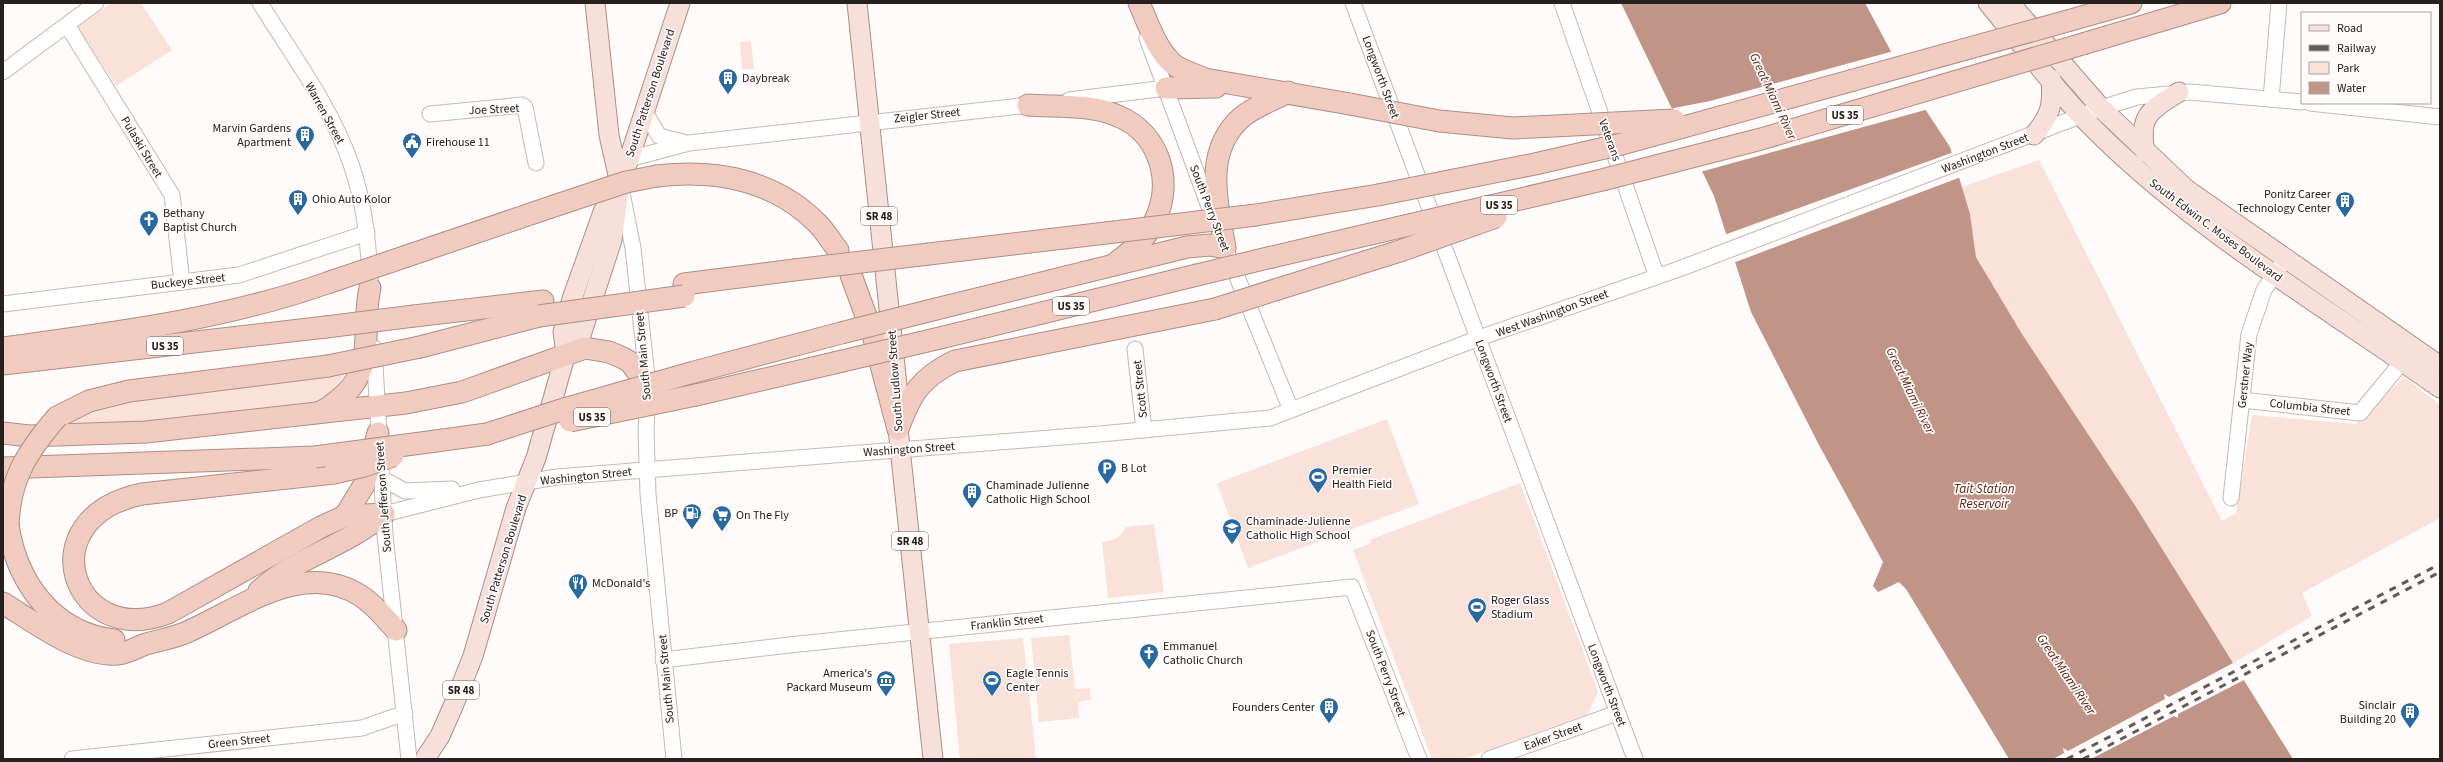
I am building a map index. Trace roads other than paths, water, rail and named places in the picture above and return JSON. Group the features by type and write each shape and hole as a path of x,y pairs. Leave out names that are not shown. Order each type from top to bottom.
{"highway":[{"path":"1139,3 1154,37 1173,64 1204,79 1288,92 1439,121 1528,129 1718,117"},
{"name":"US 35","path":"3,364 414,316 541,309 684,290 790,271 1256,215 1378,195 1550,161 1622,144 2131,3"},
{"name":"US 35","path":"3,468 315,457 487,434 590,417 696,395 944,337 1272,257 1602,180 1774,135 2220,3"},
{"path":"1166,88 1257,88"},
{"path":"487,434 567,408 694,372 936,309 1115,264 1194,246 1225,248 1215,181 1218,155 1228,135 1242,117 1288,92"},
{"path":"1028,105 1083,108 1118,115 1138,127 1156,149 1163,177 1160,210 1141,241 1115,264"},
{"path":"3,348 159,326 214,315 271,301 626,182 657,176 708,174 759,185 786,198 809,216 822,228 838,250"},
{"path":"898,429 914,393 924,379 955,361 1215,309 1400,251 1602,180"},
{"path":"851,275 873,336 898,429"},
{"path":"312,414 333,405 349,390 360,374 367,346 366,304 370,288"},
{"path":"146,644 91,635 58,618 33,592 15,559 8,525 10,500 19,469 35,442 57,417 89,401 129,391 328,366 420,347 541,309"},
{"path":"3,433 29,436 146,432 377,408 434,399 462,392 566,353 585,348 609,352 630,362 648,386"},
{"path":"345,516 364,485 378,433"},
{"path":"384,514 345,516 321,527 168,613 156,618 139,621 113,617 92,603 77,579 74,555 80,535 90,518 114,502 142,494 334,473 364,466 436,442"},
{"path":"252,598 274,578 365,530 384,514"},
{"path":"3,603 66,641 91,650 117,654 187,632 252,598 301,584 316,582 336,585 363,597 396,630"}],"main road":[{"name":"South Main Street","path":"595,3 609,136 620,184"},
{"name":"South Patterson Boulevard","path":"425,759 440,736 463,684 516,508 536,458 566,353 563,332 572,299 603,212 620,184 680,3"},
{"name":"South Ludlow Street","path":"857,3 897,386 900,450 933,759"},
{"name":"South Edwin C. Moses Boulevard","path":"1988,3 2096,131 2180,206 2273,274 2440,388"},
{"name":"South Edwin C. Moses Boulevard","path":"2010,3 2100,108 2186,189 2285,260 2440,366"},
{"path":"2034,135 2046,121 2051,107 2051,79"},
{"path":"2145,152 2141,134 2145,118 2157,106 2179,92"}],"street":[{"name":"Warren Street","path":"260,3 314,90 341,140 355,175 367,233"},
{"name":"South Perry Street","path":"1134,3 1166,88 1194,171 1291,410"},
{"name":"Longworth Street","path":"1353,3 1635,759"},
{"name":"Veterans","path":"1562,3 1657,277"},
{"path":"2271,99 2279,3"},
{"path":"3,72 67,25 89,5"},
{"name":"Pulaski Street","path":"67,25 172,196 182,282"},
{"name":"Zeigler Street","path":"629,159 689,143 869,121 1028,105 1166,88"},
{"name":"Washington Street","path":"1679,269 2034,135 2100,108 2138,97 2179,92 2212,92 2301,102"},
{"path":"2320,104 2440,116"},
{"name":"Joe Street","path":"430,114 522,105 525,107 528,131 536,163"},
{"name":"Zeigler Street","path":"644,112 659,136 689,143"},
{"name":"South Main Street","path":"620,184 633,248 648,386 647,470 663,660 674,759"},
{"name":"Buckeye Street","path":"3,304 251,272 367,233"},
{"name":"South Jefferson Street","path":"367,233 381,478 409,759"},
{"name":"Gerstner Way","path":"2231,498 2249,334 2255,311 2273,274 2285,260"},
{"name":"West Washington Street","path":"1291,410 1478,338 1679,269"},
{"name":"Scott Street","path":"1135,349 1144,430"},
{"name":"Columbia Street","path":"2242,400 2360,413 2402,362"},
{"name":"Washington Street","path":"479,490 557,477 1144,430 1270,418 1291,410"},
{"path":"381,478 405,492 449,488 479,490"},
{"path":"384,514 479,490"},
{"name":"South Perry Street","path":"1352,587 1419,759"},
{"name":"Franklin Street","path":"663,660 1352,587"},
{"name":"Eaker Street","path":"1489,759 1617,713"},
{"name":"Green Street","path":"72,759 362,728 405,714"}],"water":[{"name":"Tait Station Reservoir","path":"1621,3 1865,3 1908,83 1950,147 1970,214 1976,257 2022,334 2136,507 2293,759 2009,759 1906,589 1899,582 1878,592 1873,586 1883,562 1819,445 1751,312 1714,196"}],"railway":[{"path":"2067,759 2440,564"},
{"path":"2083,759 2440,572"}],"place":[{"name":"Daybreak","path":"728,95"},
{"name":"Marvin Gardens Apartment","path":"305,152"},
{"name":"Firehouse 11","path":"412,159"},
{"name":"Ohio Auto Kolor","path":"298,216"},
{"name":"Ponitz Career Technology Center","path":"2345,218"},
{"name":"Bethany Baptist Church","path":"149,237"},
{"name":"B Lot","path":"1107,485"},
{"name":"Premier Health Field","path":"1318,494"},
{"name":"Chaminade Julienne Catholic High School","path":"972,509"},
{"name":"BP","path":"692,530"},
{"name":"On The Fly","path":"722,532"},
{"name":"Chaminade-Julienne Catholic High School","path":"1232,545"},
{"name":"McDonald's","path":"578,600"},
{"name":"Roger Glass Stadium","path":"1477,624"},
{"name":"Emmanuel Catholic Church","path":"1149,670"},
{"name":"America's Packard Museum","path":"886,697"},
{"name":"Eagle Tennis Center","path":"992,697"},
{"name":"Founders Center","path":"1329,724"},
{"name":"Sinclair Building 20","path":"2410,729"}],"water label":[{"name":"Great Miami River","path":"1774,96"},
{"name":"Great Miami River","path":"1911,390"},
{"name":"Great Miami River","path":"2067,674"}]}
